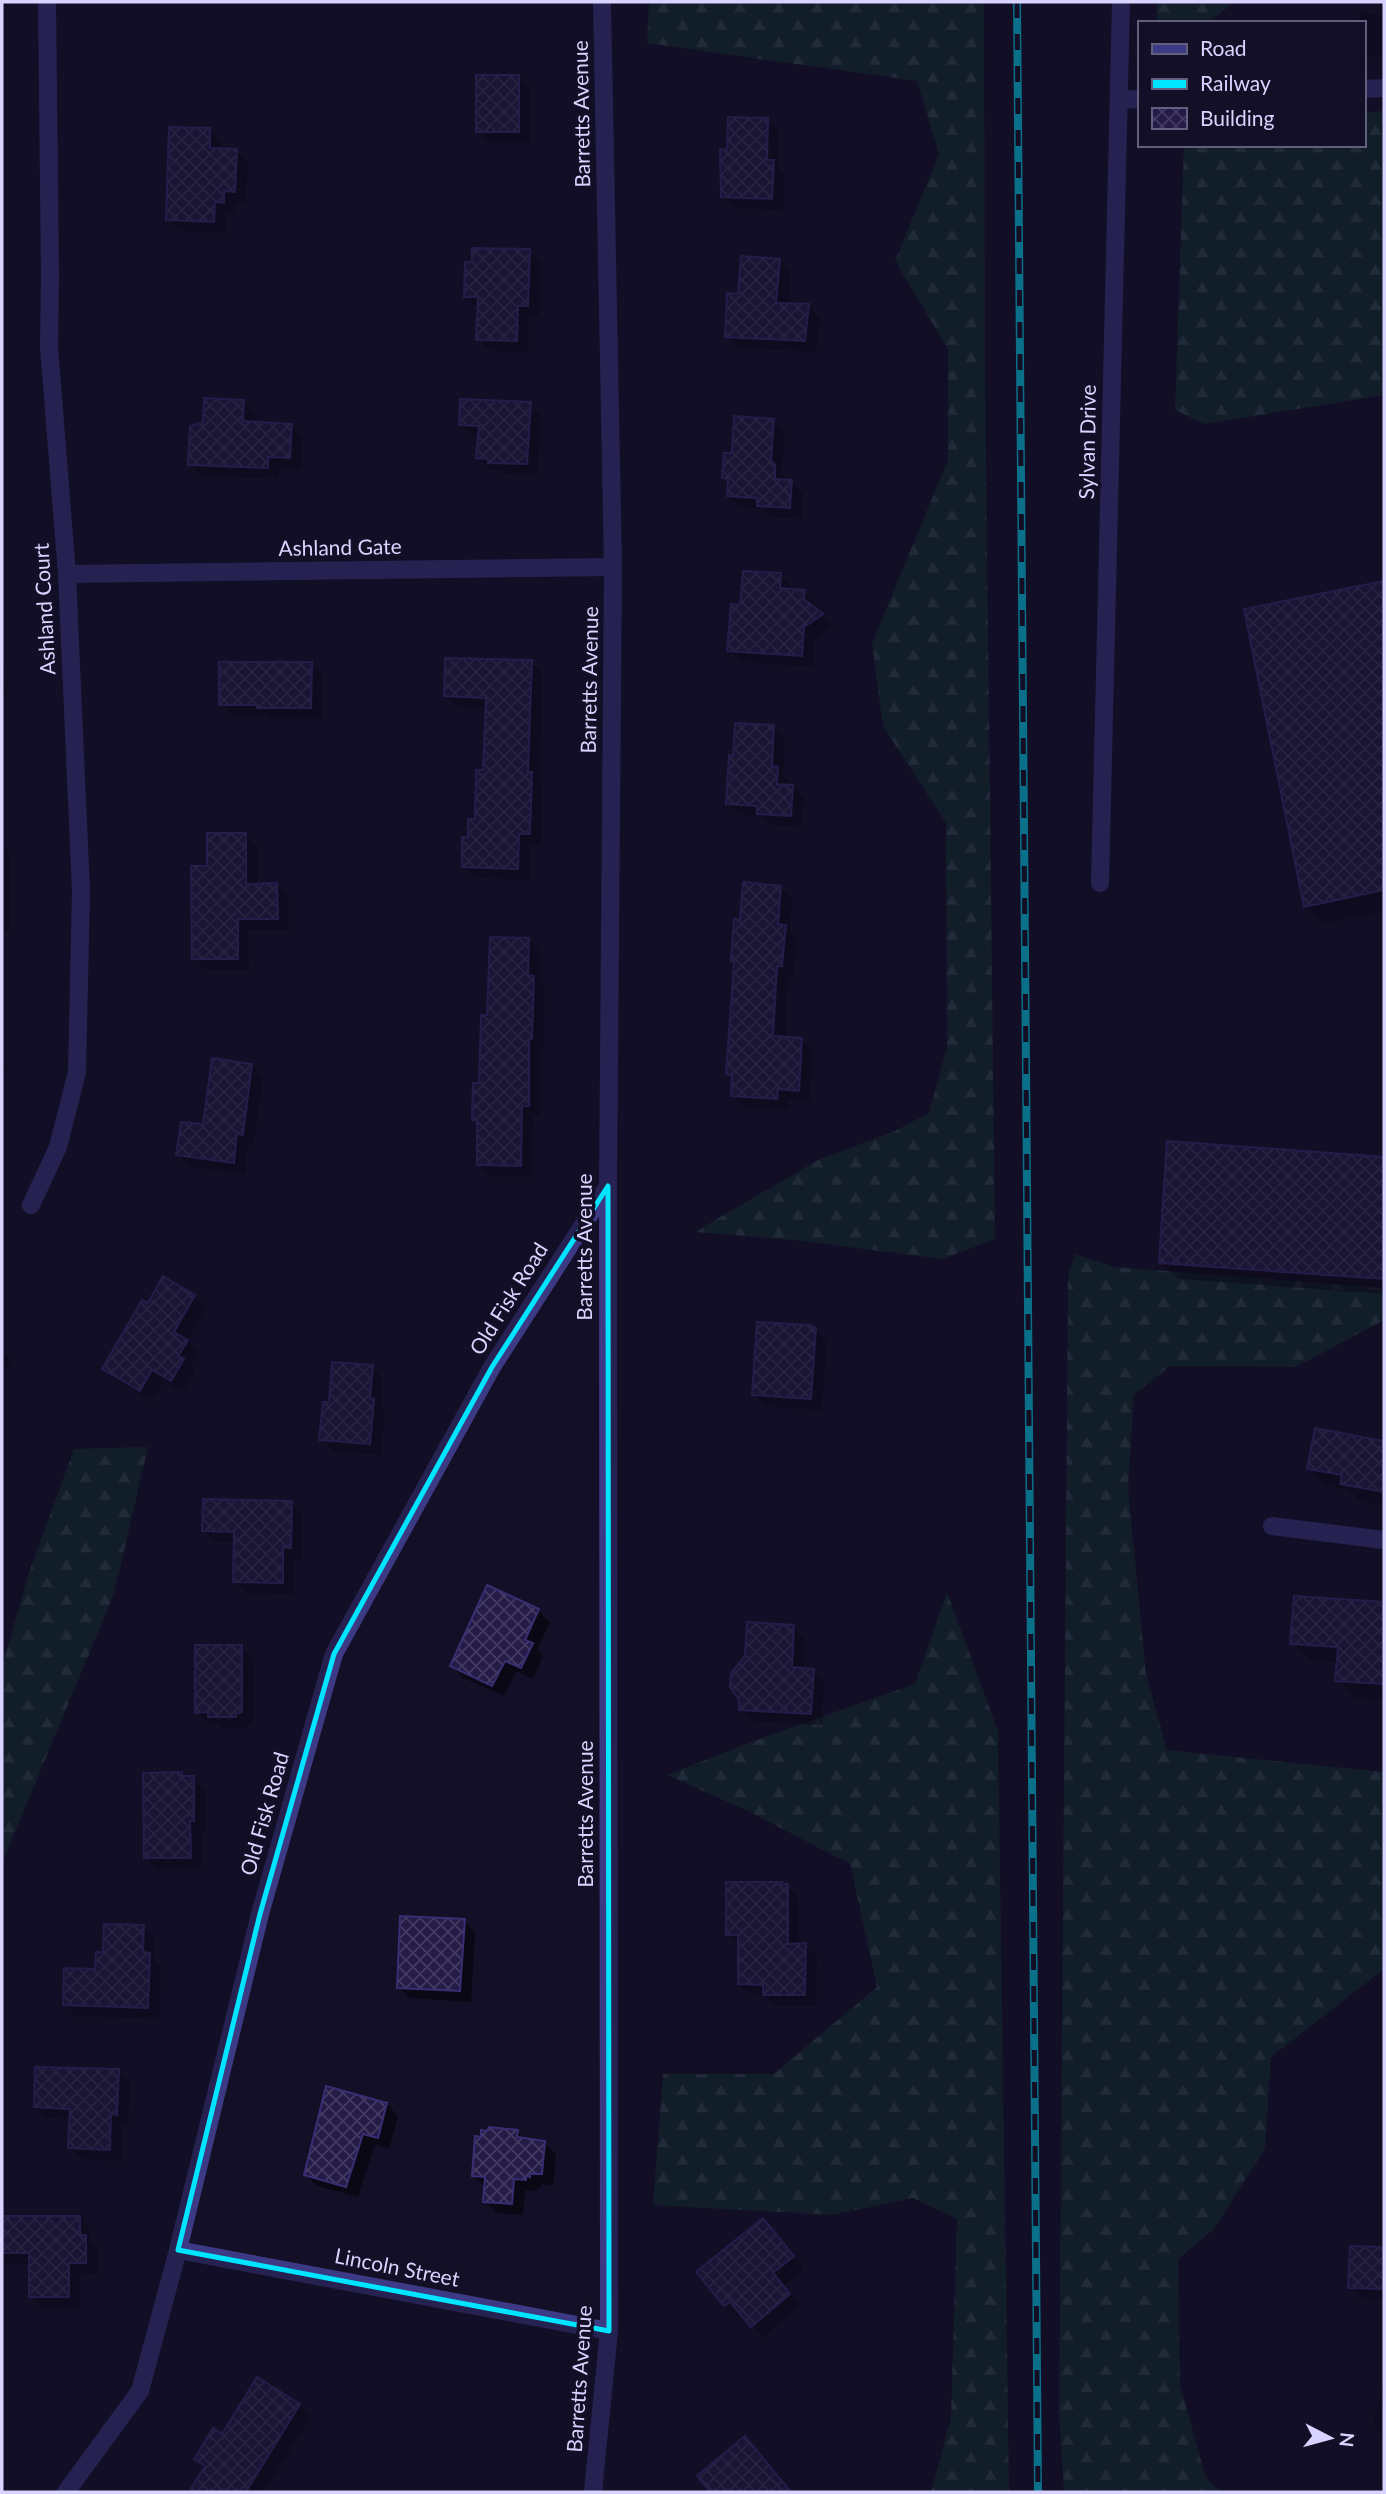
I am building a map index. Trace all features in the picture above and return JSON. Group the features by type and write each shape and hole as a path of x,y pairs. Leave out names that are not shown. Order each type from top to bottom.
{"street":[{"name":"Ashland Court","path":"30,1206 58,1147 77,1072 81,891 67,575 49,347 47,2"},
{"name":"Barretts Avenue","path":"593,2492 609,2331 608,1186 613,567 602,2"},
{"name":"Sylvan Drive","path":"1100,883 1121,2"},
{"path":"1365,89 1384,88"},
{"path":"1119,100 1138,99"},
{"name":"Ashland Gate","path":"67,575 613,567"},
{"name":"Old Fisk Road","path":"66,2492 139,2391 178,2250 260,1914 334,1654 492,1367 608,1186"},
{"path":"1272,1526 1384,1540"},
{"name":"Lincoln Street","path":"178,2250 609,2331"}],"highlighted area":[{"path":"608,1186 609,2331 178,2250 260,1914 334,1654 492,1367"}],"green space":[{"path":"649,2 984,2 985,376 995,1239 943,1259 794,1240 695,1232 818,1160 895,1131 929,1113 947,1047 946,823 883,726 872,643 948,460 948,349 895,261 939,154 917,81 647,43"},
{"path":"1157,2 1234,2 1210,21 1157,21"},
{"path":"1384,111 1384,395 1205,424 1175,410 1184,147 1365,147 1365,113"},
{"path":"1075,1254 1115,1267 1384,1288 1384,1320 1296,1367 1170,1366 1134,1395 1128,1488 1146,1674 1167,1750 1384,1772 1384,1969 1271,2057 1265,2148 1214,2229 1178,2259 1180,2385 1206,2478 1221,2492 1064,2492 1059,2413 1068,1277"},
{"path":"148,1447 114,1594 2,1863 2,1667 28,1575 74,1449"},
{"path":"947,1592 998,1731 1009,2492 931,2492 951,2418 957,2219 913,2198 832,2215 653,2205 663,2074 774,2074 877,1987 850,1864 748,1811 667,1775 915,1684"}],"building":[{"path":"476,75 519,75 519,132 476,132"},
{"path":"728,117 768,118 767,160 774,160 772,199 721,197 720,149 727,150"},
{"path":"169,127 210,128 210,148 237,149 235,192 224,191 224,203 215,202 214,222 166,220"},
{"path":"472,248 530,249 528,306 518,306 517,341 476,340 478,297 464,297 465,262 472,262"},
{"path":"741,256 780,259 776,303 809,304 805,341 725,337 727,293 738,294"},
{"path":"204,398 244,400 243,421 292,424 290,458 268,457 268,468 188,465 190,426 203,422"},
{"path":"460,399 531,402 527,464 488,463 488,459 476,458 479,426 459,425"},
{"path":"734,416 774,419 771,460 775,465 775,479 792,480 790,508 757,506 757,498 727,496 728,479 722,478 724,453 732,453"},
{"path":"743,571 781,573 780,588 805,590 804,599 823,614 804,627 802,656 727,651 731,604 740,605"},
{"path":"1384,581 1384,890 1304,907 1244,609"},
{"path":"445,658 532,660 528,772 532,772 530,834 519,834 518,869 462,867 462,837 468,837 468,819 475,819 476,770 483,770 486,698 444,696"},
{"path":"219,662 312,662 311,708 219,705"},
{"path":"735,723 774,725 772,766 778,767 777,784 793,785 791,816 757,814 757,806 726,804 729,755 733,756"},
{"path":"207,833 246,833 246,884 277,883 278,919 238,919 238,959 192,959 191,866 207,866"},
{"path":"743,882 781,886 778,924 786,925 782,966 777,966 773,1036 802,1038 799,1091 778,1089 777,1099 731,1096 732,1075 726,1074 734,962 731,961 734,919 740,920"},
{"path":"490,937 529,938 528,975 534,976 532,1039 529,1039 529,1106 522,1106 521,1166 477,1165 477,1120 472,1120 473,1083 479,1083 481,1015 487,1015"},
{"path":"212,1058 252,1064 243,1135 237,1134 234,1163 176,1155 181,1122 203,1124"},
{"path":"1167,1141 1384,1157 1384,1279 1159,1263"},
{"path":"163,1276 195,1295 174,1332 188,1340 178,1356 184,1359 171,1381 152,1370 140,1391 102,1369 142,1300 148,1303"},
{"path":"757,1322 810,1325 816,1328 811,1399 752,1395"},
{"path":"332,1362 373,1365 370,1398 374,1399 370,1444 319,1440 323,1402 329,1402"},
{"path":"1315,1428 1384,1441 1384,1492 1340,1484 1342,1475 1307,1469"},
{"path":"203,1499 292,1501 291,1548 283,1547 283,1583 233,1582 234,1532 202,1531"},
{"path":"487,1585 539,1609 525,1640 533,1643 521,1668 505,1661 492,1686 450,1666"},
{"path":"1294,1596 1384,1602 1384,1684 1335,1681 1338,1647 1290,1644"},
{"path":"747,1622 794,1625 792,1667 814,1669 811,1714 739,1710 739,1700 730,1687 731,1673 745,1656"},
{"path":"195,1645 242,1645 242,1712 236,1714 236,1717 208,1717 208,1712 195,1713"},
{"path":"182,1772 182,1776 194,1776 194,1821 190,1821 191,1858 144,1858 143,1773"},
{"path":"726,1882 788,1884 788,1944 806,1943 805,1995 763,1995 763,1985 738,1984 738,1935 726,1935"},
{"path":"400,1916 465,1919 460,1991 397,1988"},
{"path":"104,1924 144,1925 143,1952 150,1953 148,2008 63,2005 64,1968 95,1969 96,1952 103,1952"},
{"path":"35,2067 119,2069 117,2115 111,2114 110,2150 68,2148 70,2109 34,2107"},
{"path":"326,2086 387,2103 378,2138 363,2134 346,2187 304,2175"},
{"path":"489,2127 518,2130 517,2137 545,2141 542,2174 530,2174 530,2177 526,2176 526,2180 514,2179 512,2204 483,2202 485,2177 472,2176 475,2136 481,2137 481,2130 487,2131"},
{"path":"2,2216 80,2216 80,2235 86,2235 86,2263 69,2263 69,2297 29,2297 29,2253 2,2253"},
{"path":"763,2218 794,2256 773,2273 790,2294 751,2327 730,2302 724,2306 696,2272"},
{"path":"1350,2246 1384,2247 1384,2289 1348,2288"},
{"path":"257,2377 300,2404 246,2492 189,2492 205,2466 194,2459 213,2428 222,2434"},
{"path":"745,2436 791,2492 710,2492 697,2476"}],"railway":[{"path":"1017,2 1038,2492"}]}
